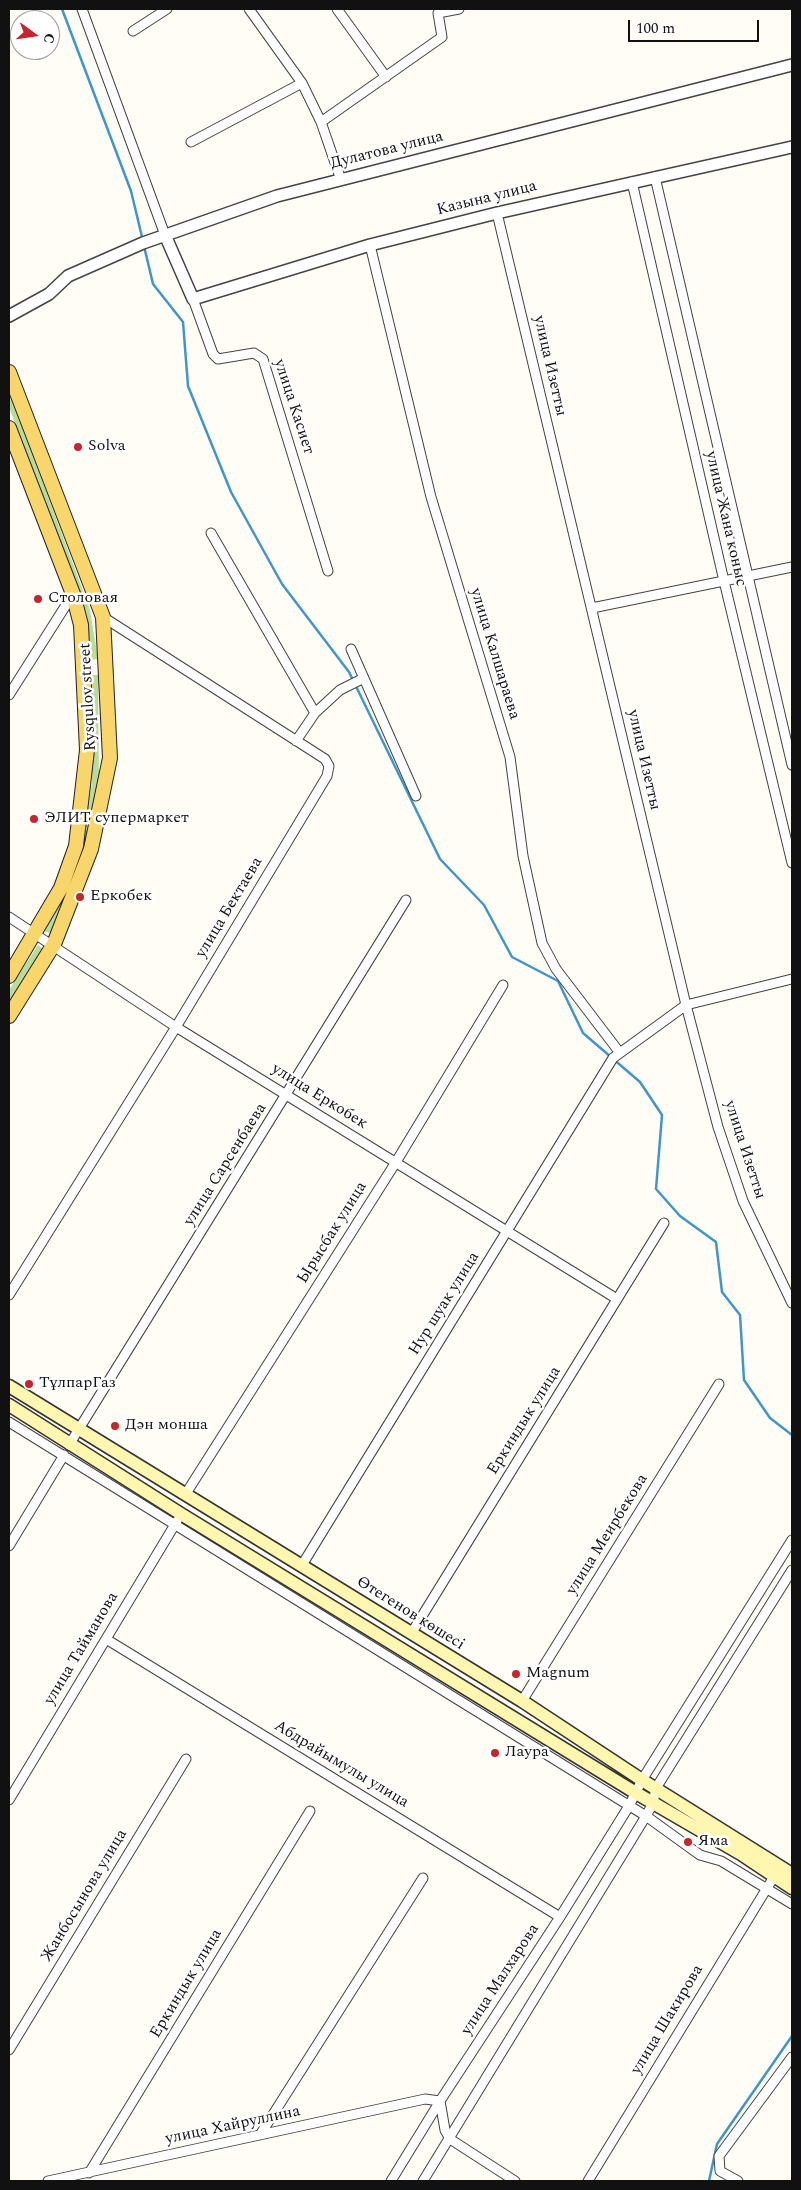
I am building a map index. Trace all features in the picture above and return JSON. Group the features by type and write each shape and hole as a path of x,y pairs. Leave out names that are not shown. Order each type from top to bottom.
{"main road":[{"name":"Rysqulov street","path":"9,372 102,617 110,758 91,849 54,944 9,1016"},
{"name":"Rysqulov street","path":"9,428 12,446 73,594 81,624 87,750 76,846 61,888 9,976"},
{"path":"83,666 105,665"},
{"name":"Өтегенов көшесі","path":"9,1386 522,1701 642,1780 792,1874"},
{"path":"9,1405 67,1450 198,1524 636,1793 775,1875 792,1888"}],"street":[{"path":"82,9 165,235 194,299"},
{"path":"133,31 167,9"},
{"path":"249,9 302,83 321,122 342,180"},
{"path":"337,9 386,77"},
{"path":"321,122 442,37 438,13 459,9"},
{"name":"Дулатова улица","path":"9,316 49,294 68,276 165,235 277,196 792,65"},
{"path":"191,142 302,83"},
{"name":"Казына улица","path":"194,299 370,245 497,213 792,147"},
{"name":"улица Жана коныс","path":"655,177 746,576 792,765"},
{"name":"улица Жана коныс","path":"632,182 724,581 792,862"},
{"name":"улица Изетты","path":"497,213 686,1005 718,1128 743,1200 792,1303"},
{"name":"улица Калшараева","path":"370,245 431,497 510,757 523,856 542,943 556,969 617,1055"},
{"name":"улица Касиет","path":"194,299 214,354 218,359 254,353 263,359 328,571"},
{"path":"211,533 315,713"},
{"path":"592,608 792,567"},
{"path":"9,695 73,594"},
{"name":"улица Бектаева","path":"9,1295 176,1027 327,776 329,766 325,759 102,617"},
{"path":"351,649 416,796"},
{"path":"296,741 315,713 340,690 364,678"},
{"name":"улица Сарсенбаева","path":"9,1546 406,900"},
{"name":"улица Еркобек","path":"9,916 54,944 176,1027 617,1299"},
{"path":"617,1055 686,1005 792,979"},
{"name":"Ырысбак улица","path":"185,1495 396,1162 504,985"},
{"name":"Нур шуак улица","path":"302,1565 617,1055"},
{"name":"Еркиндык улица","path":"411,1634 664,1223"},
{"name":"улица Меирбекова","path":"522,1701 719,1384"},
{"path":"9,1422 67,1450 174,1526 646,1816 700,1855 721,1861 792,1904"},
{"path":"198,1524 206,1508"},
{"name":"улица Тайманова","path":"9,1800 181,1514"},
{"path":"636,1793 642,1780 792,1540"},
{"path":"423,2181 646,1816 653,1803 656,1788 792,1570"},
{"name":"Абдрайымулы улица","path":"106,1639 560,1917"},
{"name":"Жанбосынова улица","path":"9,2050 186,1758"},
{"name":"улица Малхарова","path":"391,2181 440,2101 560,1917 636,1793"},
{"name":"Еркиндык улица","path":"89,2173 310,1811"},
{"name":"улица Шакирова","path":"588,2181 775,1875"},
{"path":"260,2135 423,1878"},
{"path":"738,2181 720,2171 719,2156 792,2057"},
{"name":"улица Хайруллина","path":"48,2181 425,2099 440,2101"},
{"path":"440,2101 445,2130 450,2139 515,2181"}],"green space":[{"path":"9,390 90,610 98,659 90,660 85,612 9,407"},
{"path":"92,675 98,675 99,782 86,848 52,934 44,931 82,846 92,783"},
{"path":"38,945 43,949 9,1005 9,990"}],"waterway":[{"path":"62,9 131,191 143,241"},
{"path":"144,246 153,284 183,322 188,386 231,492 282,584 349,672 440,859 484,905 512,957 558,981 583,1033 640,1082 662,1115 656,1189 680,1216 716,1242 722,1292 740,1315 744,1380 770,1418 792,1435"},
{"path":"709,2181 717,2144 792,2036"}],"place":[{"name":"Solva","path":"78,447"},
{"name":"Столовая","path":"38,599"},
{"name":"ЭЛИТ супермаркет","path":"34,819"},
{"name":"Еркобек","path":"80,897"},
{"name":"ТұлпарГаз","path":"29,1384"},
{"name":"Дән монша","path":"115,1426"},
{"name":"Magnum","path":"516,1674"},
{"name":"Лаура","path":"495,1753"},
{"name":"Яма","path":"688,1842"}]}
